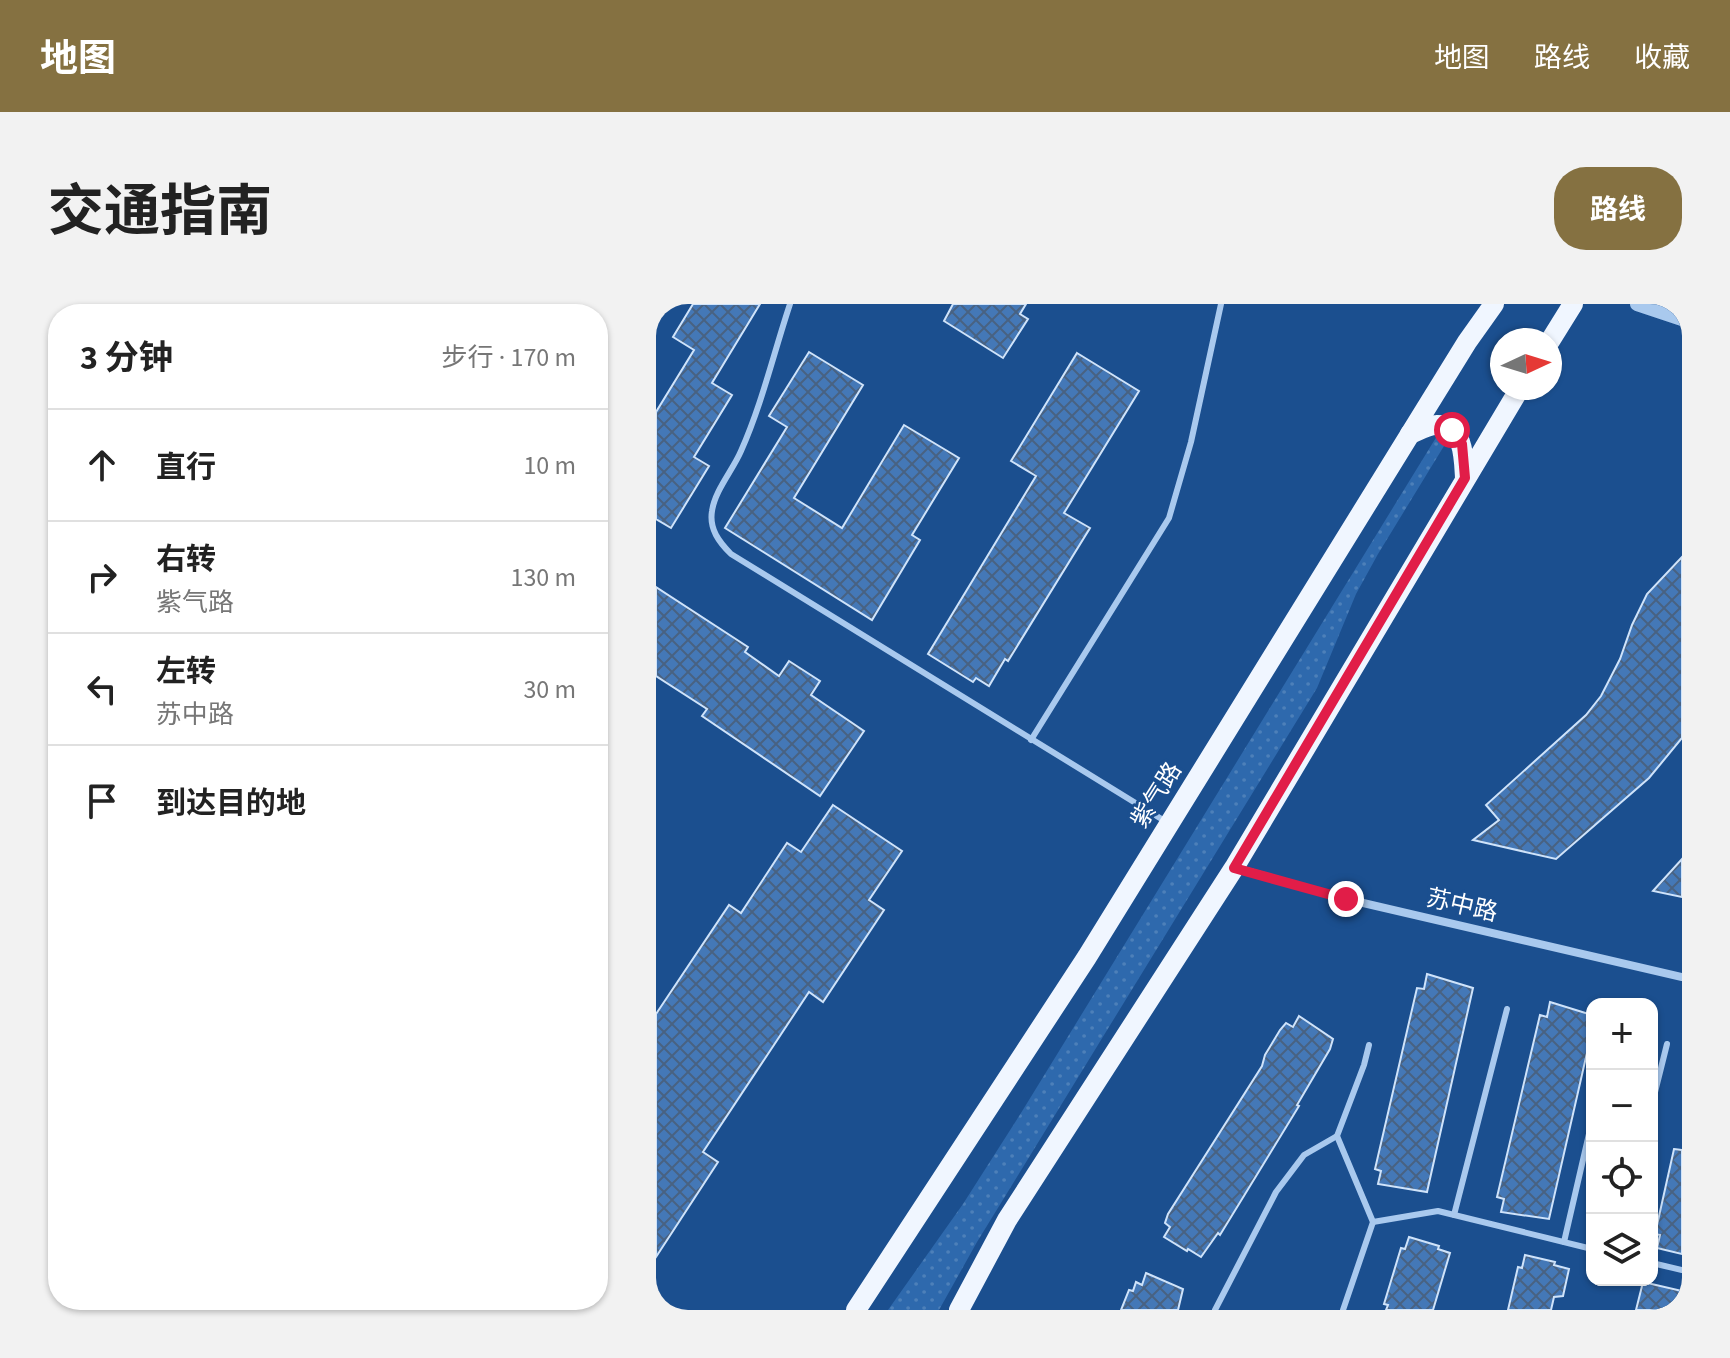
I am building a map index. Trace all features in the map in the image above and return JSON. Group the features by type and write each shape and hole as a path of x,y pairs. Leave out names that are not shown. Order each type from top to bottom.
{"main road":[{"name":"紫气路","path":"856,1310 1087,957 1467,342 1494,304"},
{"path":"1558,328 1573,304"},
{"path":"959,1310 1007,1220 1234,868 1513,400"},
{"path":"1410,434 1437,425 1452,430 1462,444 1465,478"}],"street":[{"path":"1637,304 1682,319"},
{"name":"苏中路","path":"1234,868 1346,899 1682,977"}],"lane":[{"path":"790,304 741,451 715,499 711,513 719,543 731,554 1169,824"},
{"path":"1031,740 1169,518 1191,442 1221,304"},
{"path":"1454,1215 1507,1009"},
{"path":"1658,1080 1667,1044"},
{"path":"1215,1310 1276,1192 1304,1155 1337,1136 1369,1045"},
{"path":"1337,1136 1373,1222 1343,1310"},
{"path":"1564,1242 1587,1142"},
{"path":"1373,1222 1438,1211 1586,1248"},
{"path":"1658,1264 1682,1270"}],"shaded area":[{"path":"1437,436 1443,437 1444,446 1356,594 1317,688 977,1242 939,1310 888,1310 963,1204 1021,1113"}],"building":[{"path":"693,304 760,304 712,383 732,395 694,457 709,466 671,528 656,519 656,412 694,350 673,337"},
{"path":"953,304 1026,304 1020,314 1028,319 1003,358 944,321"},
{"path":"809,352 863,385 794,498 842,528 904,425 959,458 912,535 920,540 872,620 725,528 787,427 769,416"},
{"path":"1077,353 1139,391 1064,513 1090,528 1008,661 1005,659 989,686 976,678 973,682 928,654 1036,476 1011,461"},
{"path":"1682,557 1682,738 1649,778 1556,859 1473,840 1499,820 1486,805 1586,715 1601,696 1647,594"},
{"path":"656,587 748,647 745,652 779,676 789,661 820,681 811,695 864,731 820,796 702,716 707,709 656,676"},
{"path":"833,805 902,851 869,900 884,910 823,1002 809,992 703,1152 718,1162 656,1257 656,1014 729,905 741,913 787,843 801,852"},
{"path":"1682,859 1682,897 1653,891"},
{"path":"1427,974 1473,988 1427,1192 1378,1184 1381,1171 1375,1169 1417,988 1424,989"},
{"path":"1550,1002 1586,1013 1586,1057 1549,1219 1501,1212 1504,1199 1497,1197 1540,1015 1547,1017"},
{"path":"1299,1016 1333,1039 1330,1049 1220,1235 1218,1233 1201,1257 1187,1251 1164,1237 1170,1227 1165,1223 1168,1214 1262,1066 1280,1030 1286,1023 1293,1027"},
{"path":"1674,1149 1682,1150 1682,1254 1658,1248 1658,1221"},
{"path":"1409,1237 1439,1246 1438,1249 1450,1253 1433,1310 1386,1310 1388,1305 1384,1304 1401,1248 1405,1249"},
{"path":"1525,1255 1555,1262 1554,1265 1569,1269 1563,1296 1554,1297 1551,1310 1508,1310 1518,1267 1522,1268"},
{"path":"1146,1273 1183,1289 1178,1310 1121,1310 1129,1290 1133,1291 1136,1282 1142,1285"},
{"path":"1658,1285 1682,1291 1682,1310 1636,1310 1642,1286"}],"route":[{"path":"1346,899 1234,868 1465,478 1462,444 1452,430"}]}
